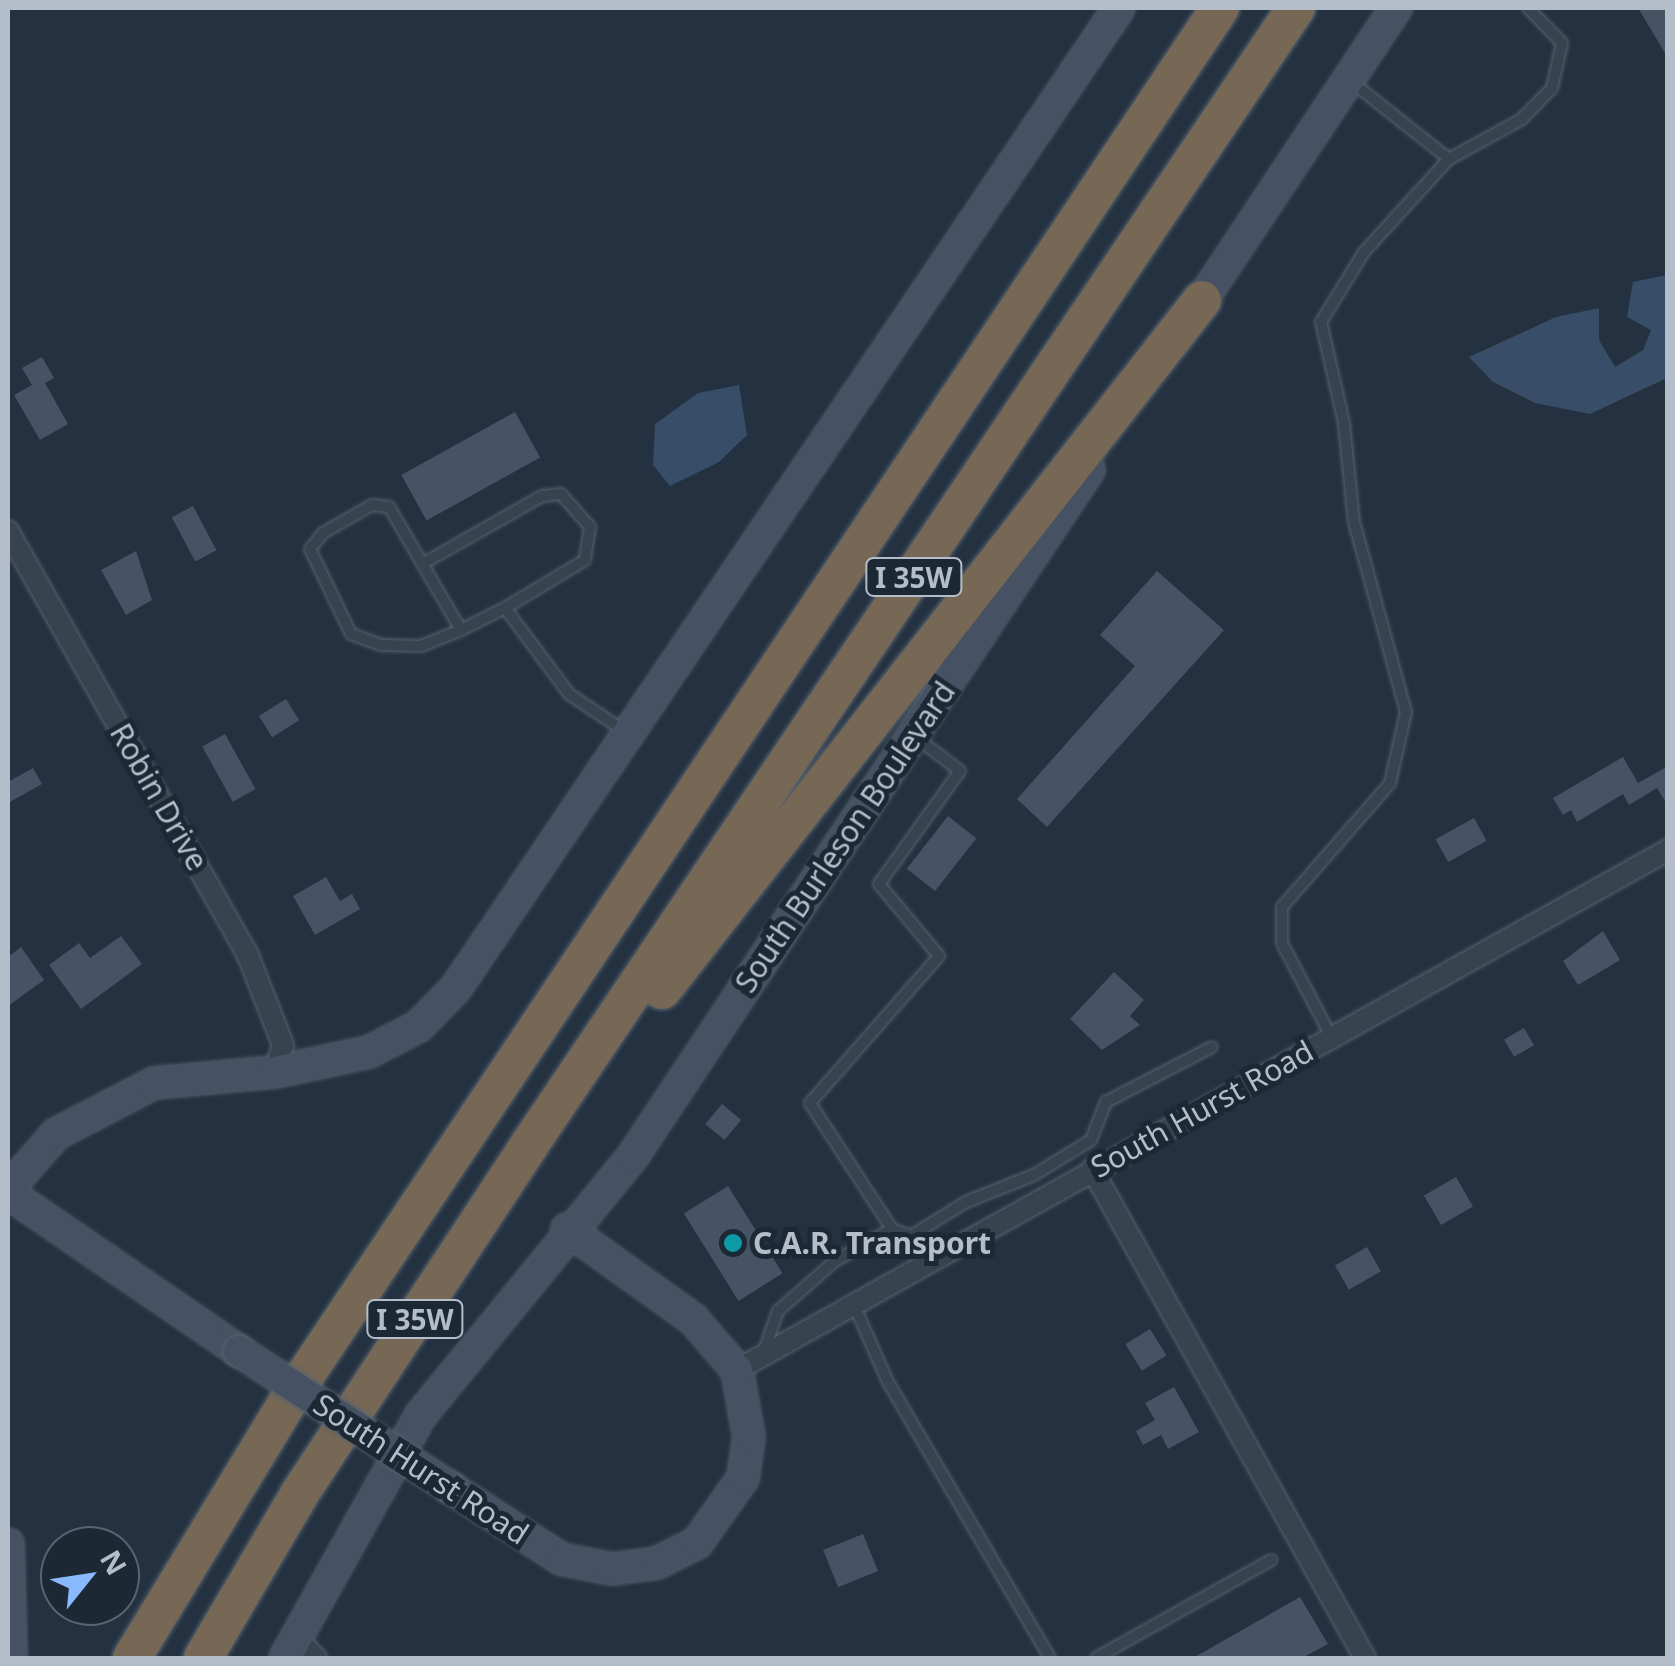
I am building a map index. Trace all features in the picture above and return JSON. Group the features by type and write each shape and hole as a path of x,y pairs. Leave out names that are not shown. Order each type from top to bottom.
{"highway":[{"path":"1040,276 1059,216 1189,8"},
{"name":"I 35W","path":"132,1658 288,1402 1220,8"},
{"name":"I 35W","path":"202,1658 300,1493 530,1144 1296,8"},
{"path":"530,1144 624,1040 1202,300"}],"main road":[{"path":"8,1191 56,1134 154,1083 275,1072 369,1052 419,1026 508,922 1120,8"},
{"name":"South Burleson Boulevard","path":"299,1651 421,1415 567,1228 633,1156 1396,8"},
{"name":"South Hurst Road","path":"8,1191 238,1351 561,1560 612,1568 657,1564 697,1543 743,1478 749,1437 750,1363 567,1228"},
{"path":"8,1544 11,1658"}],"street":[{"name":"Robin Drive","path":"8,531 247,953 283,1046 275,1072"},
{"name":"South Hurst Road","path":"750,1363 1668,850"},
{"path":"1092,1169 1365,1658"}],"lane":[{"path":"1332,1038 1282,943 1282,907 1390,783 1406,712 1354,522 1344,423 1321,322 1364,252 1450,160 1522,118 1552,88 1562,43 1528,8"},
{"path":"1348,79 1450,160"},
{"path":"424,563 542,496 561,494 590,527 585,560 505,608 461,630 421,646 381,645 352,634 310,549 372,505 389,507 461,630"},
{"path":"505,608 568,694 633,736"},
{"path":"913,734 960,771 879,884 939,956 810,1102 892,1230 911,1236 966,1202 1034,1176 1091,1140 1094,1114 1106,1102 1212,1046"},
{"path":"750,1363 778,1311 794,1291 892,1230"},
{"path":"853,1304 888,1382 1050,1658"},
{"path":"1096,1658 1271,1560"}],"water":[{"path":"1667,275 1667,378 1590,414 1535,403 1493,382 1469,357 1556,317 1599,308 1599,340 1615,367 1643,350 1651,330 1627,317 1633,282"},
{"path":"739,385 747,435 719,462 670,486 653,465 655,424 698,393"}],"building":[{"path":"1638,8 1668,8 1668,58"},
{"path":"42,357 54,378 45,383 68,424 40,440 14,395 32,385 22,368"},
{"path":"515,412 540,457 427,521 401,475"},
{"path":"193,506 216,550 195,561 172,517"},
{"path":"136,551 152,600 126,615 101,570"},
{"path":"1157,571 1224,630 1047,827 1017,799 1135,666 1100,635"},
{"path":"286,699 299,720 272,737 259,716"},
{"path":"225,734 256,789 233,802 202,747"},
{"path":"1623,757 1638,783 1668,766 1668,806 1657,788 1629,805 1623,794 1577,822 1571,810 1563,815 1553,798"},
{"path":"33,768 42,784 8,803 8,782"},
{"path":"948,816 976,838 935,891 907,869"},
{"path":"1474,818 1487,841 1448,862 1436,839"},
{"path":"326,877 340,901 352,894 360,909 315,935 293,896"},
{"path":"1603,931 1620,960 1578,985 1563,961"},
{"path":"121,936 142,964 81,1009 49,965 79,943 90,958"},
{"path":"21,947 44,980 8,1006 8,957"},
{"path":"1114,972 1144,1000 1130,1016 1140,1025 1102,1050 1070,1019"},
{"path":"1524,1028 1534,1045 1514,1057 1504,1040"},
{"path":"722,1104 741,1120 724,1140 705,1124"},
{"path":"1456,1177 1473,1206 1441,1225 1424,1196"},
{"name":"C.A.R. Transport","path":"728,1186 783,1273 738,1301 684,1214"},
{"path":"1367,1247 1381,1271 1349,1290 1335,1266"},
{"path":"1150,1329 1166,1355 1142,1371 1125,1344"},
{"path":"1174,1387 1199,1432 1168,1449 1161,1435 1143,1445 1136,1431 1155,1420 1145,1403"},
{"path":"863,1534 878,1571 838,1587 823,1550"},
{"path":"1300,1597 1328,1644 1302,1658 1193,1658"}],"place":[{"name":"C.A.R. Transport","path":"733,1243"}]}
